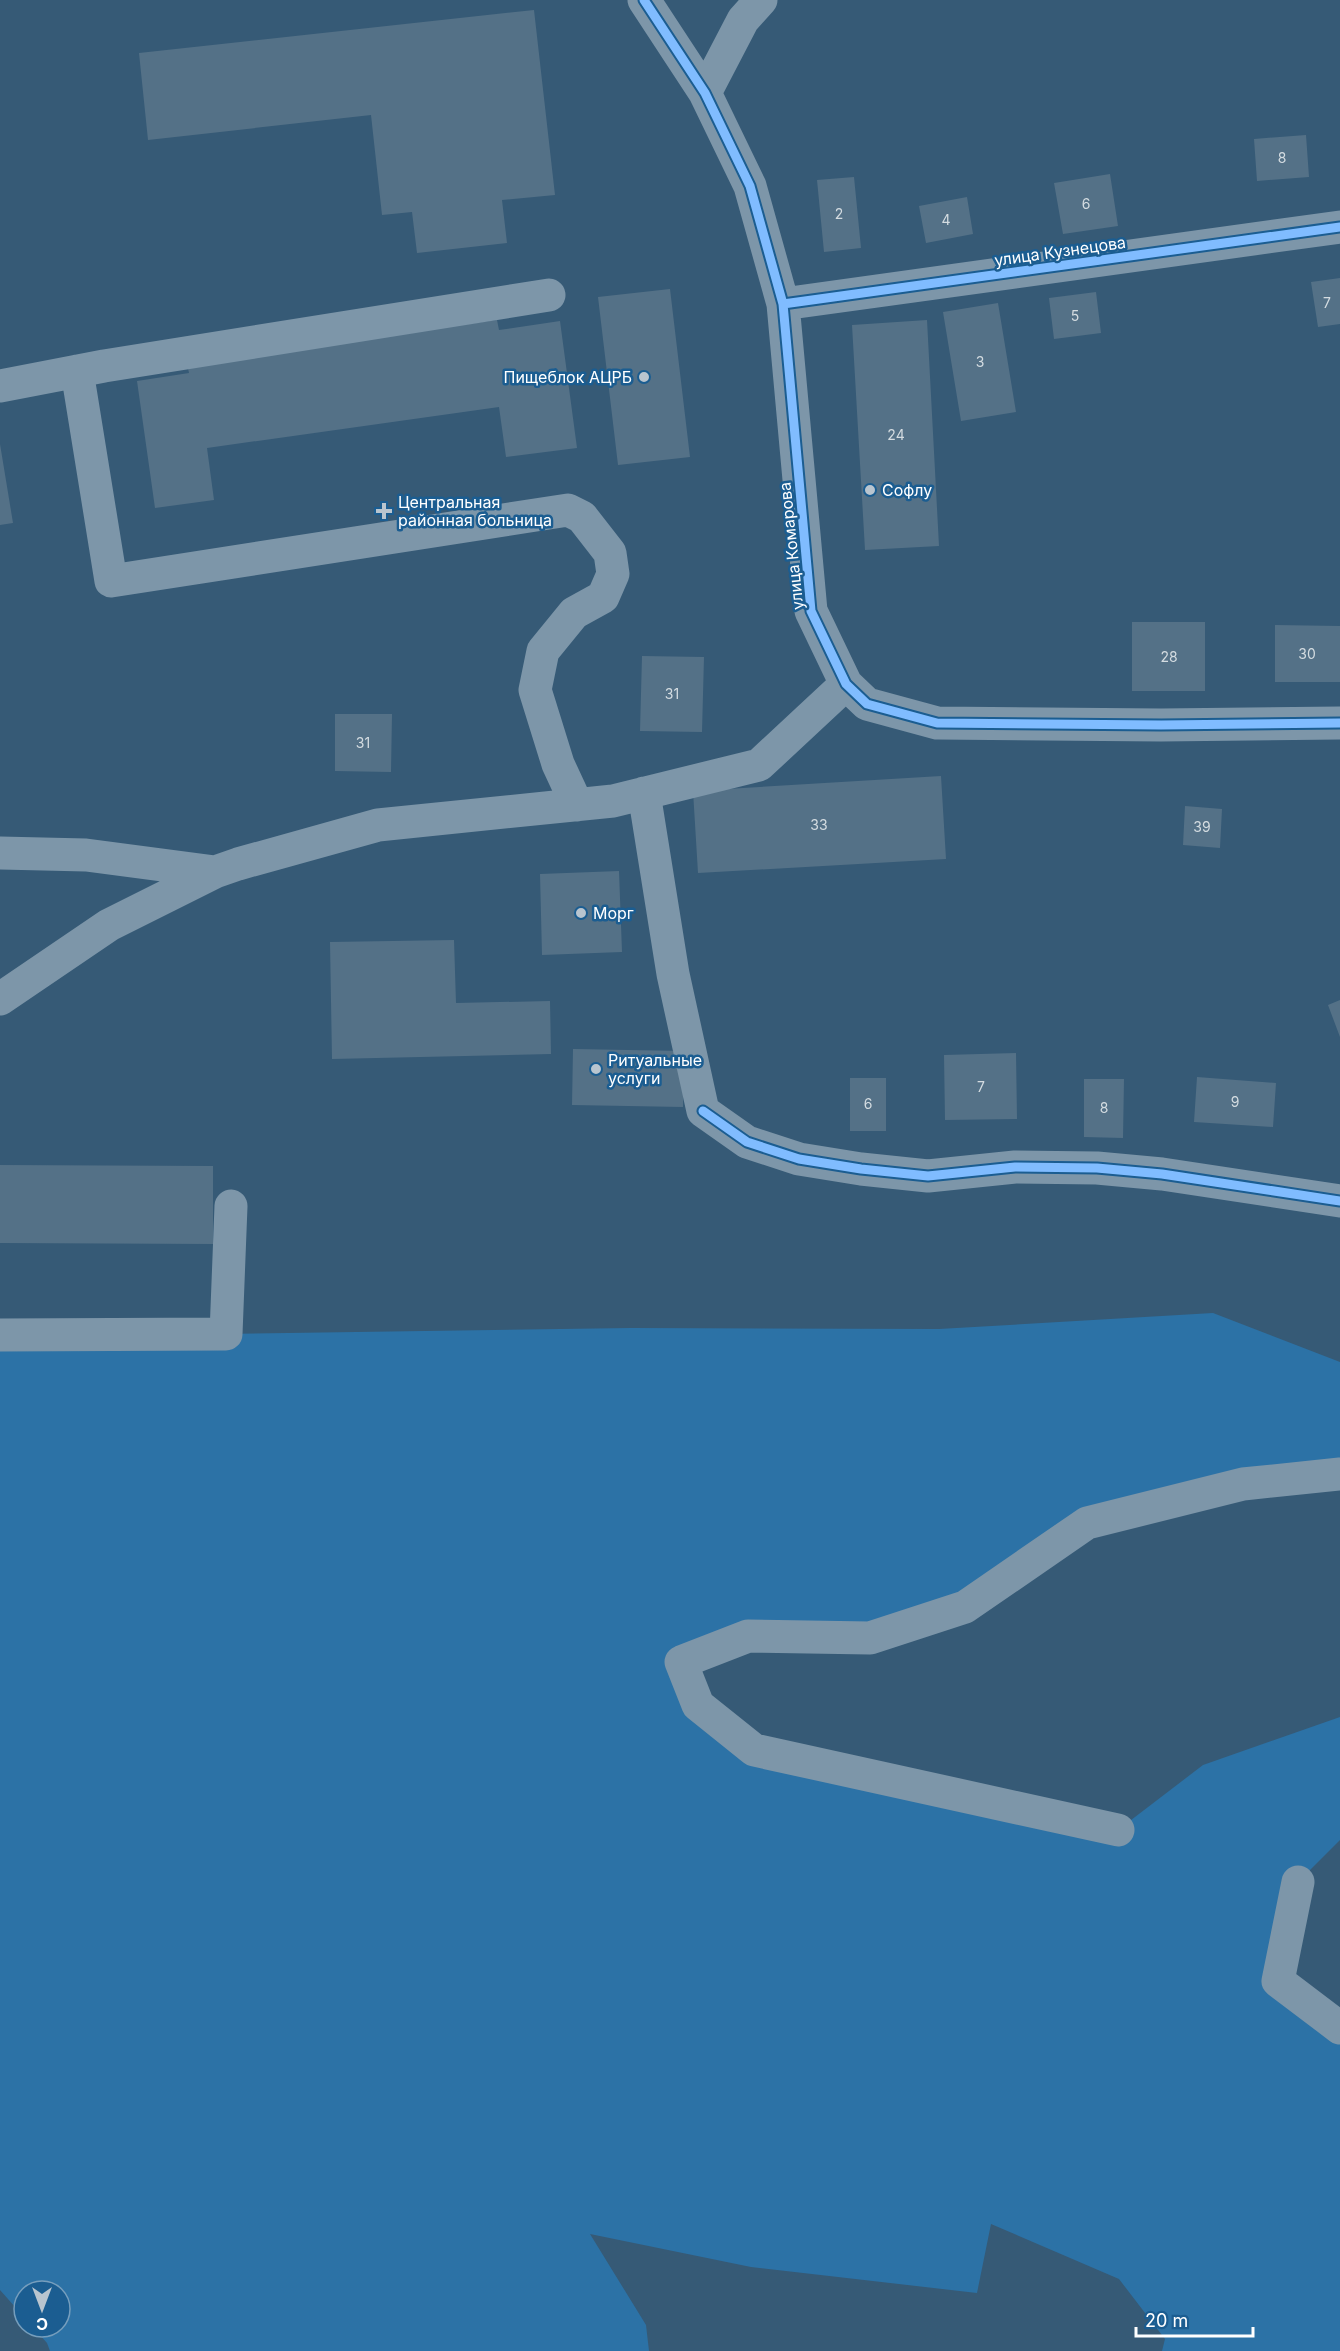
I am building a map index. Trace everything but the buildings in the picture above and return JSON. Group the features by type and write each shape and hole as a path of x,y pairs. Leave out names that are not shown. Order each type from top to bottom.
{"street":[{"name":"улица Комарова","path":"644,0 705,93 750,186 783,304 811,611 846,684 867,704 937,723 1338,728"},
{"path":"705,93 743,20 761,0"},
{"name":"улица Кузнецова","path":"783,304 1340,227"},
{"path":"0,386 77,371 549,295"},
{"path":"77,371 111,581 568,510 582,517 610,554 613,574 603,597 574,613 543,651 535,690 558,764 577,805"},
{"path":"0,999 109,925 215,872 378,825 613,801 759,765 846,684"},
{"path":"644,793 673,974 703,1111 747,1142 799,1159 927,1176 1015,1167 1097,1168 1172,1175 1340,1201"},
{"path":"0,853 86,855 215,872"},
{"path":"0,1335 226,1334 231,1206"},
{"path":"1118,1830 754,1750 698,1706 681,1662 748,1636 870,1638 965,1607 1087,1523 1243,1484 1340,1474"},
{"path":"1298,1882 1278,1981 1340,2028"}],"shaded area":[{"path":"1213,1313 1340,1362 1340,1474 1087,1523 965,1607 870,1638 748,1636 681,1662 754,1750 1118,1830 1203,1765 1340,1717 1340,1840 1298,1882 1278,1981 1340,2028 1340,2351 1162,2351 1165,2339 1119,2279 991,2224 977,2293 751,2267 590,2234 646,2325 649,2351 50,2351 44,2339 72,2339 72,2279 12,2279 12,2304 0,2290 0,1334 218,1334 631,1328 939,1329"}],"cycle path":[{"path":"644,0 705,93 750,186 783,304 811,611 846,684 867,704 937,723 1161,725 1340,723"},
{"path":"783,304 1340,227"},
{"path":"703,1111 747,1142 799,1159 861,1169 928,1176 1015,1167 1097,1168 1162,1174 1340,1201"}],"place":[{"name":"Пищеблок АЦРБ","path":"644,377"},
{"name":"Софлу","path":"870,490"},
{"name":"Центральная районная больница","path":"384,511"},
{"name":"Морг","path":"581,913"},
{"name":"Ритуальные услуги","path":"596,1069"}]}
